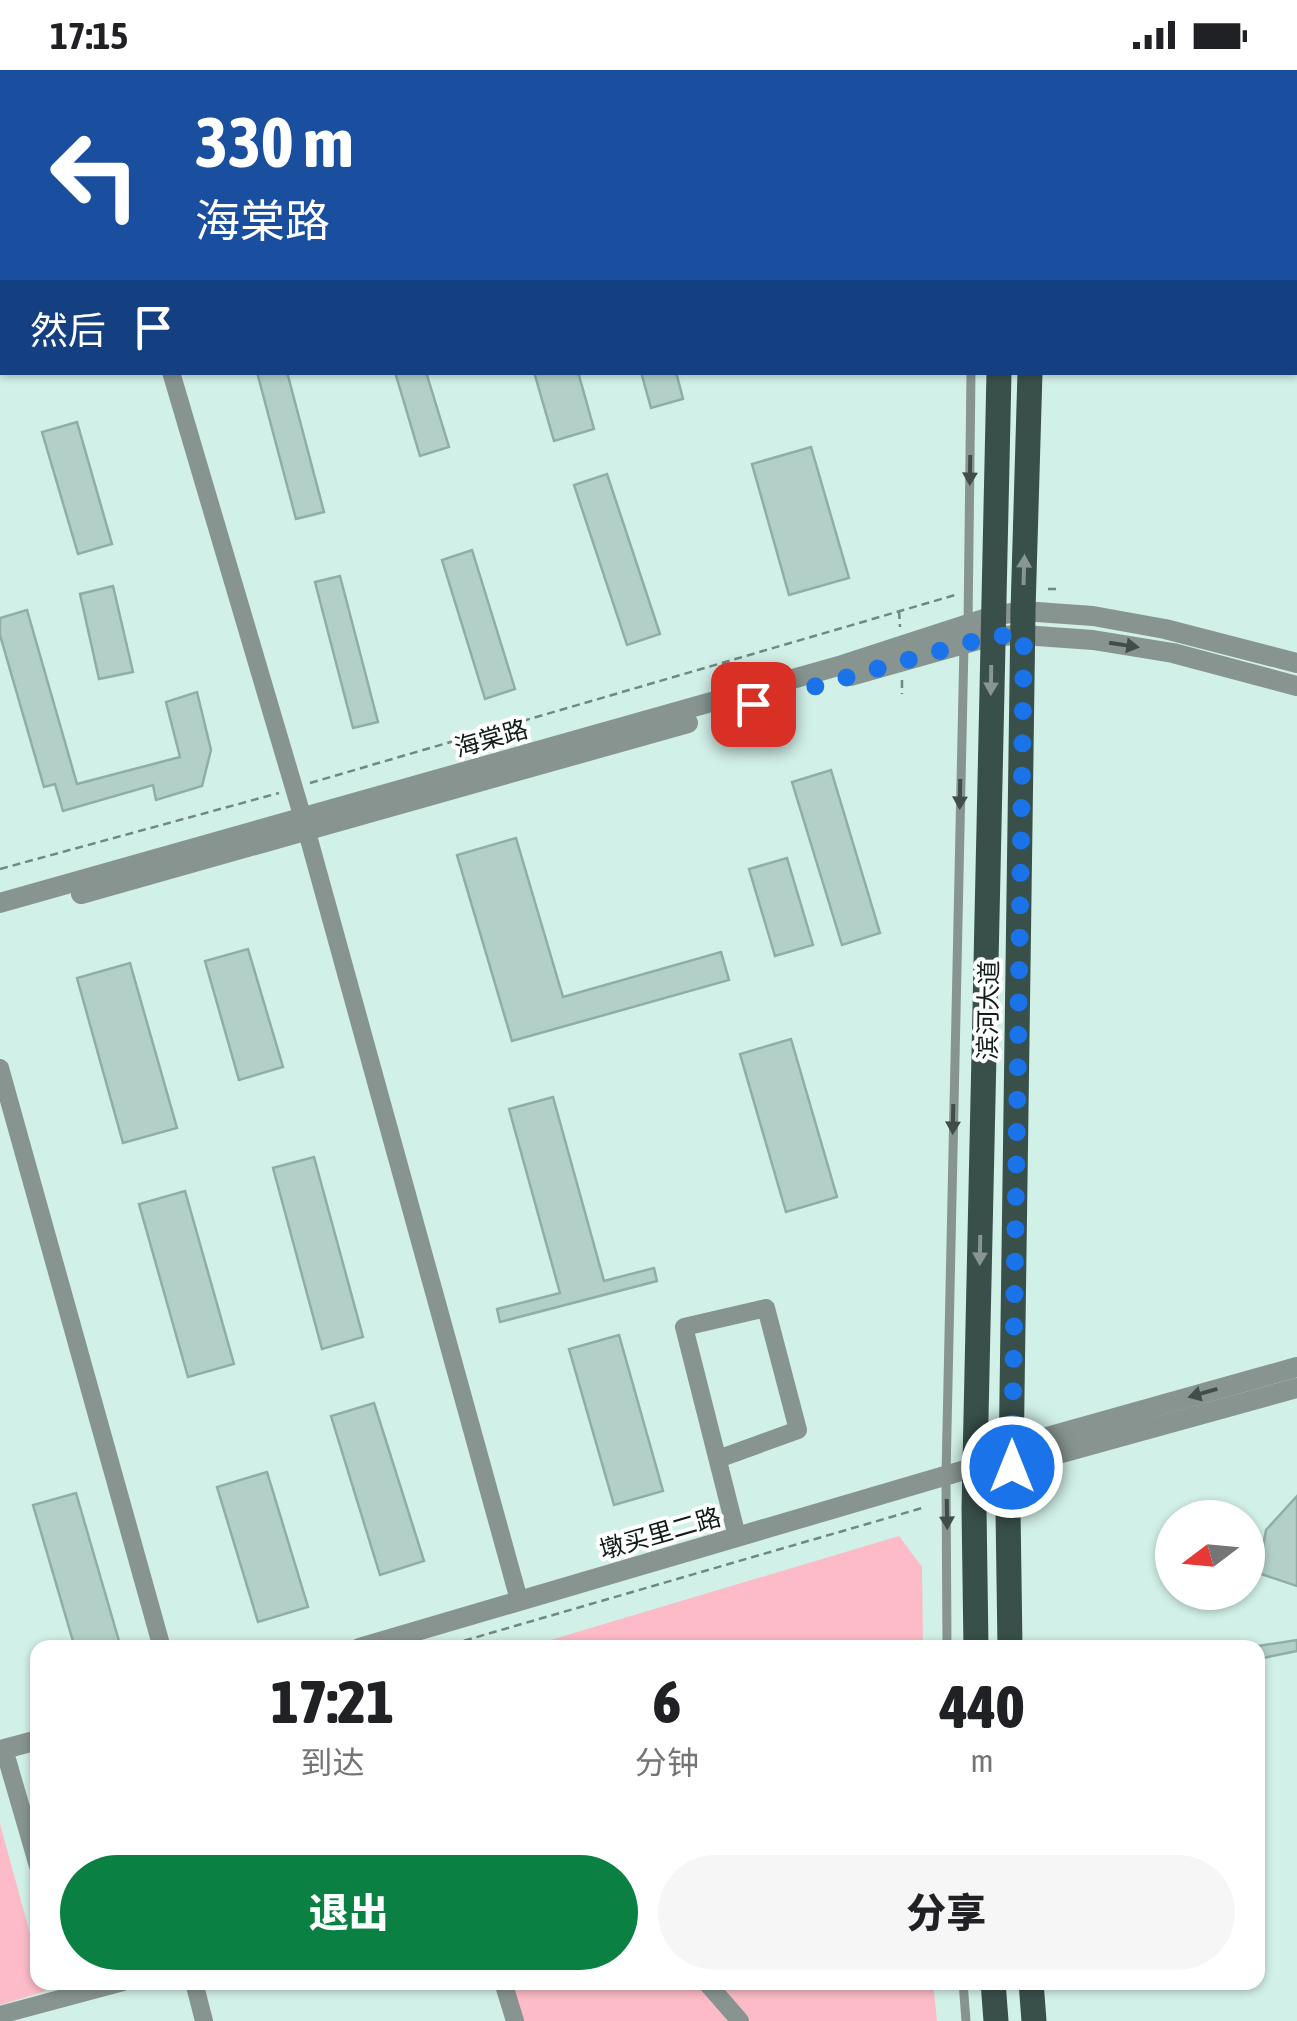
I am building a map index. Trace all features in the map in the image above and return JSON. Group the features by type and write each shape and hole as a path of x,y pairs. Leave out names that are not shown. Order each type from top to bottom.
{"main road":[{"name":"滨河大道","path":"976,1640 979,630 999,375"},
{"name":"滨河大道","path":"1010,1640 1008,1509 1030,375"},
{"path":"994,1990 996,2021"},
{"path":"1032,1990 1034,2021"}],"street":[{"path":"172,375 305,824 519,1600"},
{"path":"1023,612 1093,616 1165,629 1297,663"},
{"path":"1023,612 1093,640 1173,653 1297,686"},
{"name":"海棠路","path":"0,916 979,630 1023,612"},
{"name":"海棠路","path":"0,903 305,824"},
{"path":"0,1068 160,1640"},
{"path":"718,1459 798,1430 766,1308 684,1327 737,1536"},
{"name":"墩买里二路","path":"386,1640 1011,1457 1297,1367"},
{"name":"墩买里二路","path":"1011,1457 1297,1388"},
{"path":"30,1742 2,1750 30,1840"},
{"path":"0,2014 70,1990"},
{"path":"196,1990 204,2021"},
{"path":"505,1990 515,2021"},
{"path":"713,1990 740,2021"}],"lane":[{"path":"947,1640 946,1475 979,630 968,592 970,375"},
{"path":"964,1990 966,2021"}],"path":[{"path":"1023,612 1061,588"},
{"path":"0,870 968,592"},
{"path":"466,1640 922,1508"}],"shaded area":[{"path":"899,1536 922,1567 923,1640 550,1640"},
{"path":"0,1824 30,1933 30,1990 46,1991 0,2005"},
{"path":"511,1990 934,1990 937,2021 523,2021"}],"building":[{"path":"258,375 288,375 324,512 296,519"},
{"path":"396,375 427,375 449,447 420,456"},
{"path":"535,375 579,375 594,429 554,441"},
{"path":"642,375 677,375 683,399 651,408"},
{"path":"77,422 112,544 78,554 42,432"},
{"path":"811,447 849,578 789,595 752,464"},
{"path":"607,474 660,634 627,645 574,485"},
{"path":"472,550 515,689 485,699 442,560"},
{"path":"340,576 378,722 353,728 315,582"},
{"path":"113,586 133,672 99,679 80,594"},
{"path":"27,610 77,784 180,757 166,702 197,692 211,750 202,786 156,800 153,785 63,811 55,784 44,787 0,635 0,618"},
{"path":"831,770 880,933 842,945 792,782"},
{"path":"516,838 563,997 721,952 729,980 512,1041 457,855"},
{"path":"787,858 813,945 775,956 749,869"},
{"path":"248,949 283,1067 239,1080 205,961"},
{"path":"130,963 177,1128 123,1143 77,978"},
{"path":"791,1039 837,1197 786,1212 740,1054"},
{"path":"553,1097 604,1281 654,1268 657,1281 500,1322 497,1309 560,1293 509,1109"},
{"path":"314,1157 363,1337 322,1349 273,1168"},
{"path":"185,1191 234,1364 188,1377 139,1204"},
{"path":"619,1335 663,1491 614,1505 569,1349"},
{"path":"374,1403 424,1561 380,1575 331,1416"},
{"path":"267,1472 308,1607 258,1622 217,1487"},
{"path":"76,1493 119,1640 73,1640 33,1505"},
{"path":"1297,1496 1297,1586 1265,1575 1266,1530"},
{"path":"1297,1640 1297,1651 1265,1658 1265,1645"}],"route":[{"path":"753,704 992,636 1024,635 1012,1467"}]}
